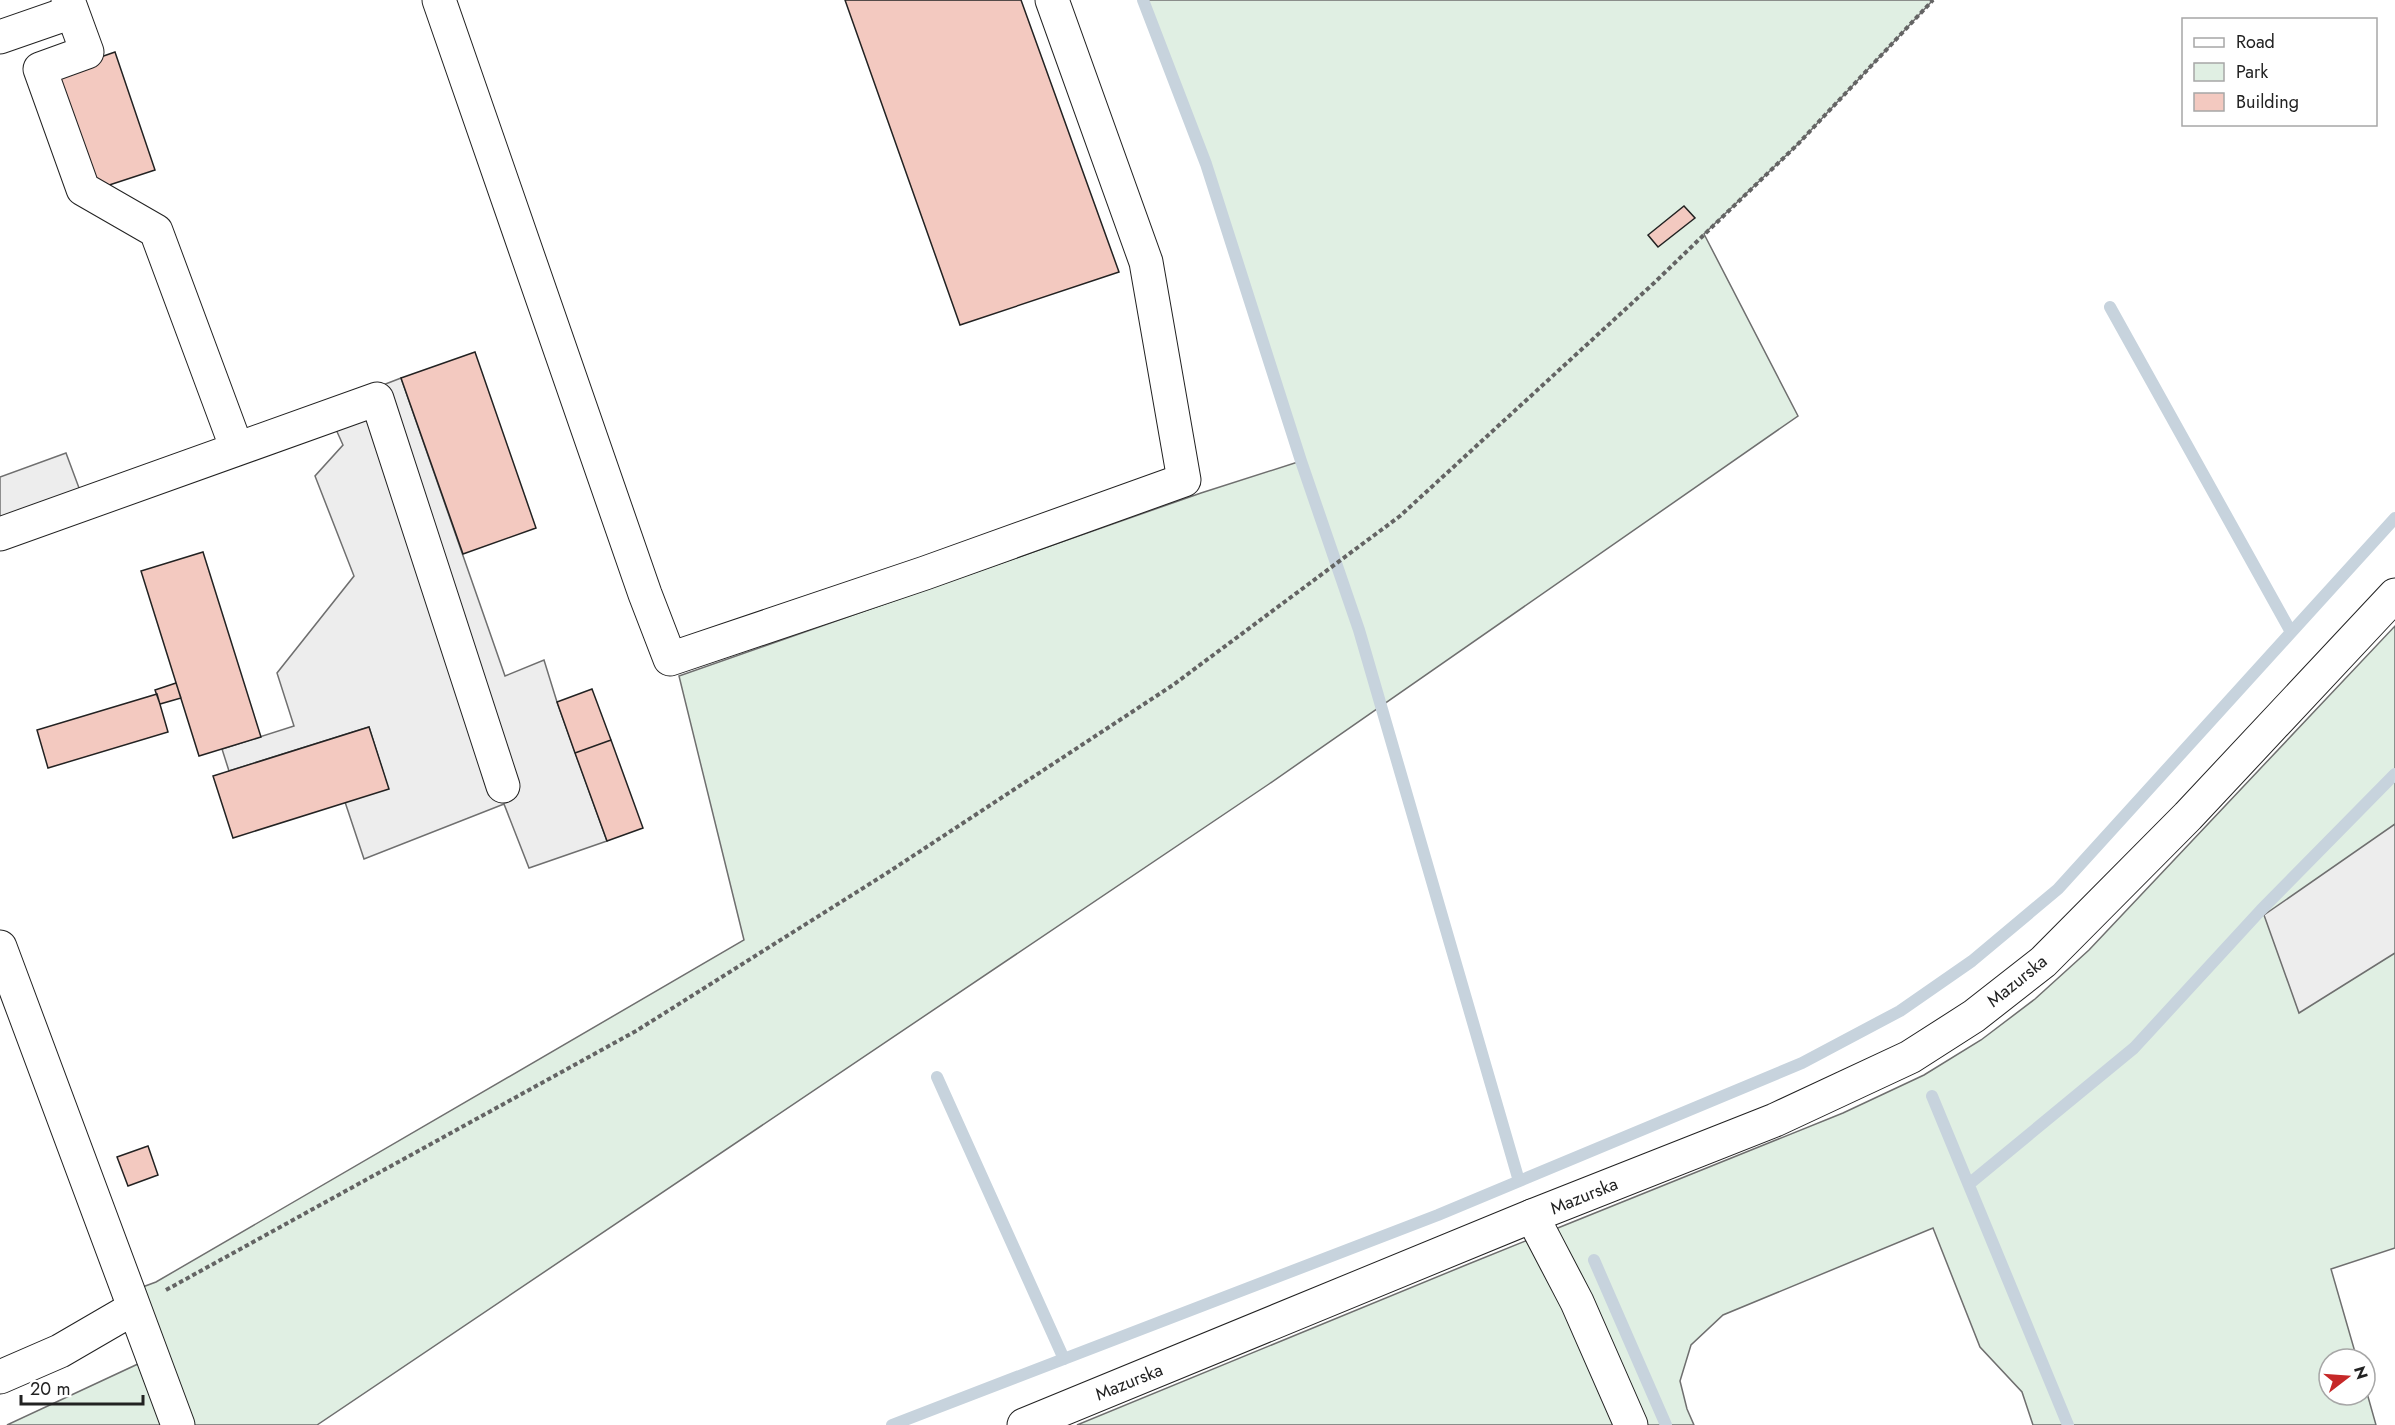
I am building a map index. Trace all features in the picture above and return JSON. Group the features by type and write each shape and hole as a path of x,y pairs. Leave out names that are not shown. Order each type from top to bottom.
{"main road":[{"path":"439,0 645,594 670,659 924,573 1184,480 1146,262 1052,0"},
{"path":"0,38 70,6 87,52 40,69 83,189 156,231 237,449"},
{"path":"0,534 377,399 503,786"},
{"name":"Mazurska","path":"1024,1425 1532,1216 1775,1120 1910,1056 1974,1016 2043,962 2113,893 2395,595"},
{"path":"0,947 12,1017 134,1308 178,1425"},
{"name":"Mazurska","path":"1532,1216 1577,1302 1631,1425"},
{"path":"0,1377 60,1351 134,1308"}],"path":[{"path":"134,1308 636,1031 886,873 1173,685 1400,516 1653,283 1772,169 1933,0"}],"green space":[{"path":"1143,0 1933,0 1797,145 1704,234 1798,416 1269,784 317,1425 7,1425 140,1363 113,1298 156,1282 744,940 679,676 1201,493 1301,461 1206,164"},
{"path":"2395,626 2395,1248 2331,1269 2354,1347 2317,1347 2317,1407 2371,1407 2376,1425 2033,1425 2022,1392 1980,1347 1933,1228 1723,1315 1691,1345 1680,1381 1687,1409 1694,1425 1077,1425 1843,1113 1924,1075 1981,1040 2035,999 2089,950"}],"shaded area":[{"path":"401,378 505,676 544,660 607,841 529,868 504,804 364,859 345,802 388,788 369,727 229,771 222,749 294,726 277,673 354,576 315,476 343,445 326,407"},
{"path":"66,453 85,504 0,534 0,477"},
{"path":"2395,824 2395,953 2299,1013 2264,915"}],"building":[{"path":"845,0 1021,0 1119,272 960,325"},
{"path":"115,52 155,170 94,190 55,73"},
{"path":"1684,206 1695,218 1658,247 1648,235"},
{"path":"475,352 536,528 463,554 401,378"},
{"path":"203,552 261,737 199,756 141,571"},
{"path":"176,683 181,698 160,704 155,690"},
{"path":"592,689 611,740 575,753 557,702"},
{"path":"157,694 168,732 48,768 37,730"},
{"path":"369,727 389,789 233,838 213,776"},
{"path":"611,740 643,828 607,841 575,753"},
{"path":"148,1146 158,1175 128,1186 117,1157"}],"waterway":[{"path":"1143,0 1206,164 1301,461 1359,630 1519,1181"},
{"path":"2110,307 2291,632"},
{"path":"892,1425 1438,1215 1802,1063 1900,1011 1972,961 2058,889 2395,518"},
{"path":"1969,1184 2134,1048 2261,910 2395,774"},
{"path":"937,1077 1064,1359"},
{"path":"1932,1096 2068,1425"},
{"path":"1594,1260 1666,1425"}]}
